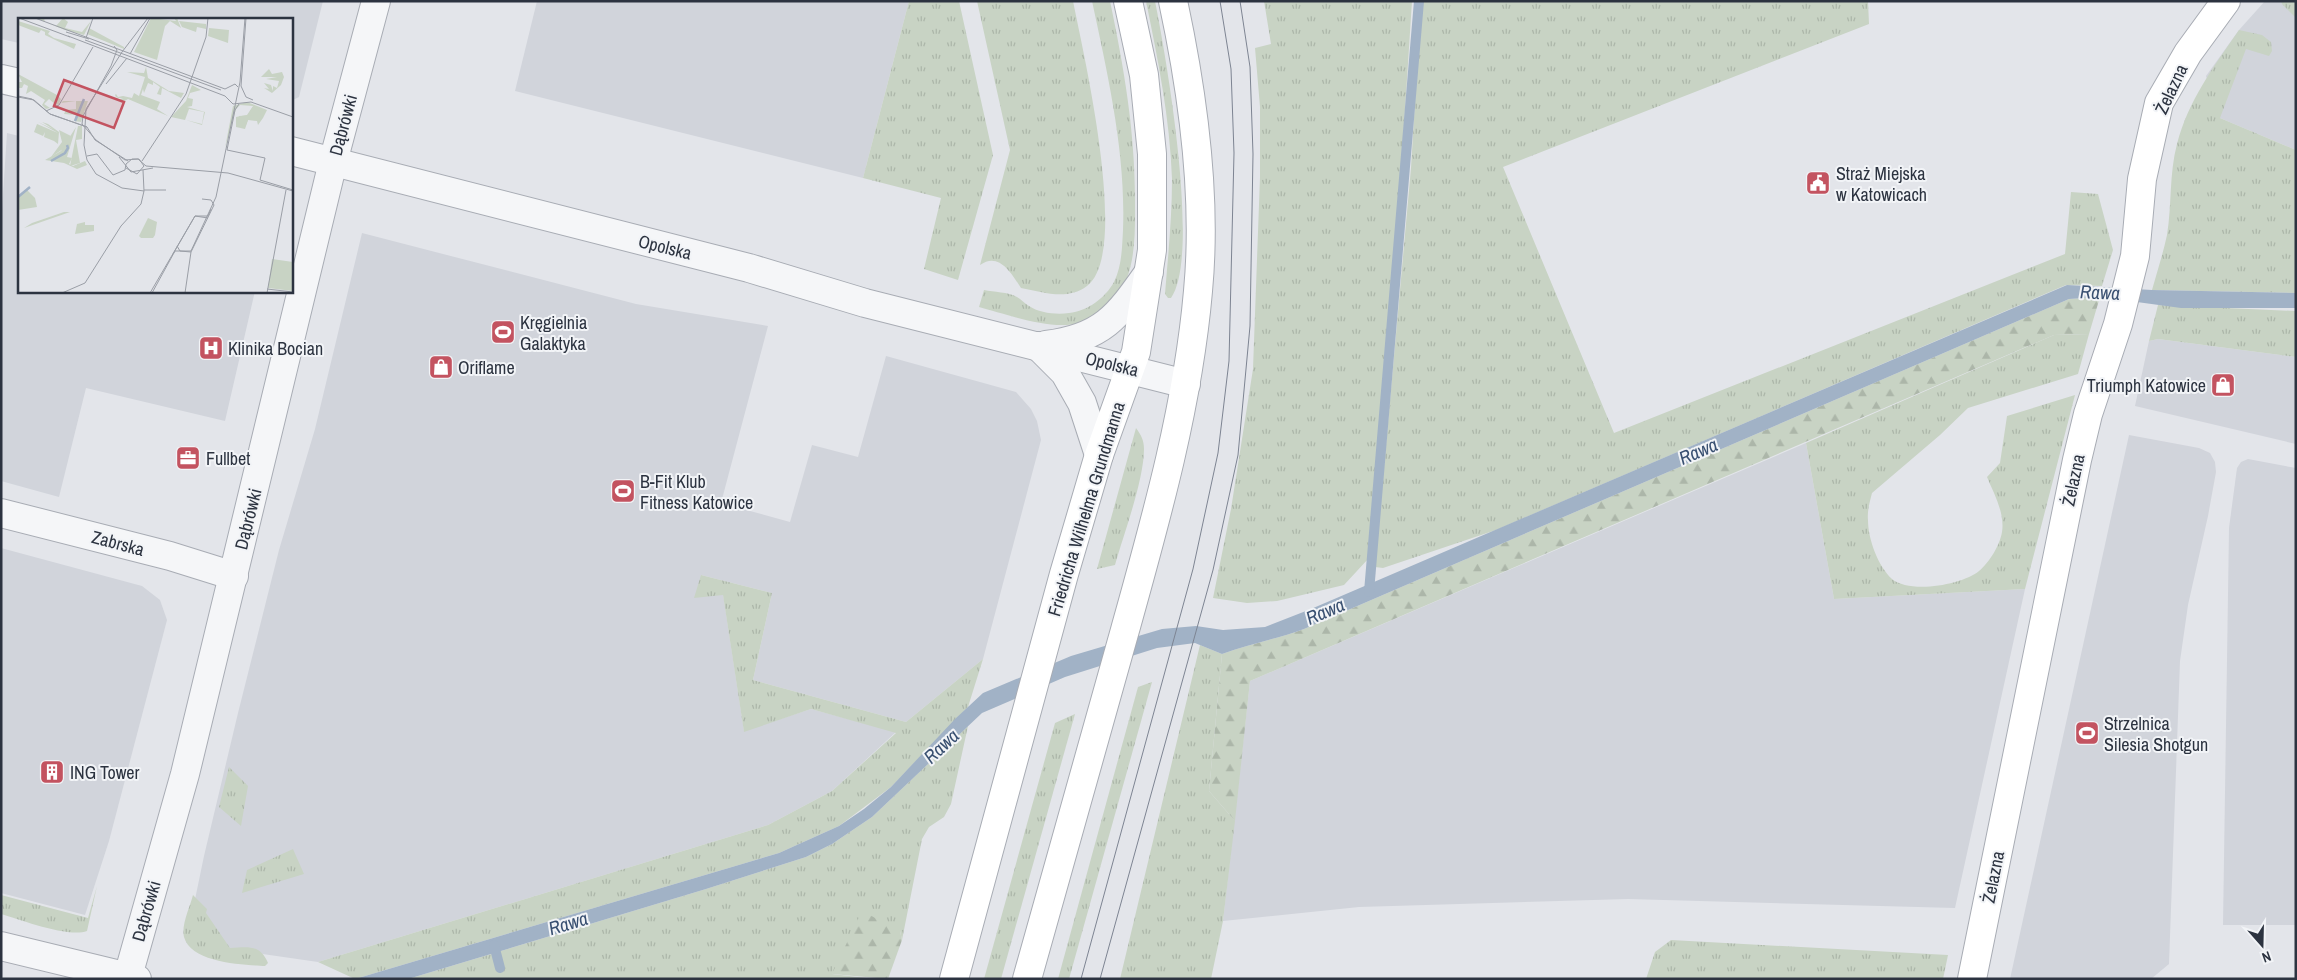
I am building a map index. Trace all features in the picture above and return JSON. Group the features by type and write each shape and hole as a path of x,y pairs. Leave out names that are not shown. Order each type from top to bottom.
{"main road":[{"name":"Friedricha Wilhelma Grundmanna","path":"954,979 1064,574 1099,455 1136,352 1149,272 1153,211 1150,121 1144,74 1128,1"},
{"path":"1026,979 1144,560 1186,384 1198,292 1200,230 1192,113 1173,1"},
{"name":"Żelazna","path":"1972,979 2077,460 2088,414 2118,324 2135,256 2142,179 2160,103 2188,53 2226,1"}],"street":[{"name":"Dąbrówki","path":"132,978 185,774 334,162 376,1"},
{"path":"1,79 18,83"},
{"name":"Opolska","path":"292,151 749,268 865,303 1186,384"},
{"name":"Opolska","path":"1038,346 1086,337 1120,313 1149,272"},
{"name":"Opolska","path":"1038,346 1065,373 1082,403 1099,455"},
{"name":"Zabrska","path":"1,513 161,554 234,576"},
{"path":"1,946 132,978"}],"shaded area":[{"path":"1,1 323,1 299,97 292,100 292,18 18,18 18,43 1,39"},
{"path":"537,1 909,1 863,178 515,91"},
{"path":"2265,1 2296,1 2296,150 2220,118 2206,76 2239,30"},
{"path":"7,133 18,136 18,292 255,292 225,421 86,388 59,497 1,481 1,225"},
{"path":"362,233 636,304 768,326 721,503 790,522 812,445 858,457 886,356 1016,392 1031,409 1037,421 1041,440 983,659 906,722 753,680 772,593 701,575 723,594 744,731 811,709 896,732 832,791 768,825 318,962 186,943 204,856 238,713 279,550 315,429"},
{"name":"Triumph Katowice","path":"2158,339 2296,357 2296,444 2135,406 2149,341"},
{"path":"2129,435 2199,448 2210,453 2215,462 2216,472 2188,605 2180,661 2169,964 2151,979 2010,979"},
{"path":"1806,443 1834,599 2025,589 1955,908 1628,899 1359,907 1223,921 1250,681"},
{"path":"2248,459 2296,468 2296,925 2223,925 2229,528 2237,468 2241,462"},
{"name":"ING Tower","path":"1,548 142,586 160,600 167,620 109,841 85,915 1,893"}],"green space":[{"path":"909,1 959,1 993,155 958,280 924,269 941,198 863,178"},
{"path":"977,1 1073,1 1086,62 1105,195 1105,235 1099,266 1087,286 1079,291 1055,294 1021,288 1009,271 999,262 987,261 980,265 1010,150"},
{"path":"1092,1 1110,1 1128,100 1133,149 1135,219 1133,249 1127,278 1114,299 1093,317 1079,323 1055,325 1042,323 979,307 984,290 1013,295 1043,312 1064,314 1076,312 1089,307 1101,298 1117,276 1123,230 1122,172 1115,115"},
{"path":"1146,1 1155,1 1173,108 1182,200 1183,241 1179,275 1171,298 1168,298 1165,294 1170,237 1171,157 1163,90"},
{"path":"1264,1 1412,1 1397,234 1369,558 1344,585 1277,601 1247,603 1213,598 1231,509 1253,369 1260,177 1260,107 1255,48 1271,44"},
{"path":"1421,1 1868,1 1869,24 1503,167 1614,433 2065,254 2071,192 2098,194 2113,250 2102,286 2066,285 1496,530 1383,568 1375,567 1411,168"},
{"path":"2281,1 2296,1 2296,18 2282,4"},
{"path":"2239,30 2262,35 2271,42 2272,51 2269,56 2246,49 2220,118 2296,150 2296,293 2152,290 2167,235 2174,155 2182,128 2203,84"},
{"path":"2100,297 2089,334 2054,335 1250,681 1235,821 1209,791 1222,654 1304,629 2069,299"},
{"path":"2158,305 2296,311 2296,357 2158,339 2149,341"},
{"path":"2089,334 2078,374 1968,408 1940,435 1872,493 1870,499 1868,527 1872,544 1882,567 1892,579 1900,584 1923,587 1949,584 1971,576 1983,568 1990,559 2002,532 2002,518 1996,497 1987,477 2000,463 2007,416 2075,395 2025,589 1834,599 1806,443 2054,335"},
{"path":"1136,428 1142,438 1144,449 1141,476 1133,507 1115,565 1097,569"},
{"path":"701,575 772,593 753,680 906,722 983,659 968,707 891,787 839,826 779,853 355,979 318,962 768,825 832,791 896,733 811,709 744,732 723,595 694,598"},
{"path":"1200,645 1222,654 1209,791 1235,821 1223,921 1211,979 1120,979"},
{"path":"1152,682 1069,979 1058,979 1138,687"},
{"path":"1075,714 1001,979 984,979 1055,723"},
{"path":"968,726 951,804 944,817 929,827 922,839 902,940 900,931 832,974 876,979 408,979 806,857 832,844 872,817"},
{"path":"229,767 248,786 241,826 219,807"},
{"path":"293,849 304,874 242,893 247,870"},
{"path":"97,886 87,931 79,933 57,930 1,914 1,895 88,918"},
{"path":"193,895 207,909 206,913 230,948 253,948 261,952 268,963 265,966 219,961 197,952 189,946 183,932"},
{"path":"862,911 900,931 902,940 888,979 832,974"},
{"path":"1671,940 1948,955 1943,979 1646,979 1655,952"}],"water":[{"name":"Rawa","path":"2067,285 2152,290 2296,293 2296,308 2181,308 2100,297 2069,299 1304,629 1222,654 1195,643 1157,648 1065,677 982,713 872,817 832,844 806,857 408,979 355,979 779,853 839,826 864,809 891,787 955,719 983,693 1071,656 1162,629 1196,626 1223,630 1265,627"}],"waterway":[{"path":"1369,592 1419,1"},
{"path":"494,945 500,968"}],"tram line":[{"path":"1081,979 1193,569 1218,453 1229,361 1234,153 1231,69 1220,1"},
{"path":"1100,979 1213,570 1238,455 1250,326 1253,154 1250,67 1240,1"}],"place":[{"name":"Straż Miejska w Katowicach","path":"1818,183"},
{"name":"Kręgielnia Galaktyka","path":"503,332"},
{"name":"Klinika Bocian","path":"211,348"},
{"name":"Oriflame","path":"441,367"},
{"name":"Triumph Katowice","path":"2223,385"},
{"name":"Fullbet","path":"188,458"},
{"name":"B-Fit Klub Fitness Katowice","path":"623,491"},
{"name":"Strzelnica Silesia Shotgun","path":"2087,733"},
{"name":"ING Tower","path":"52,772"}]}
